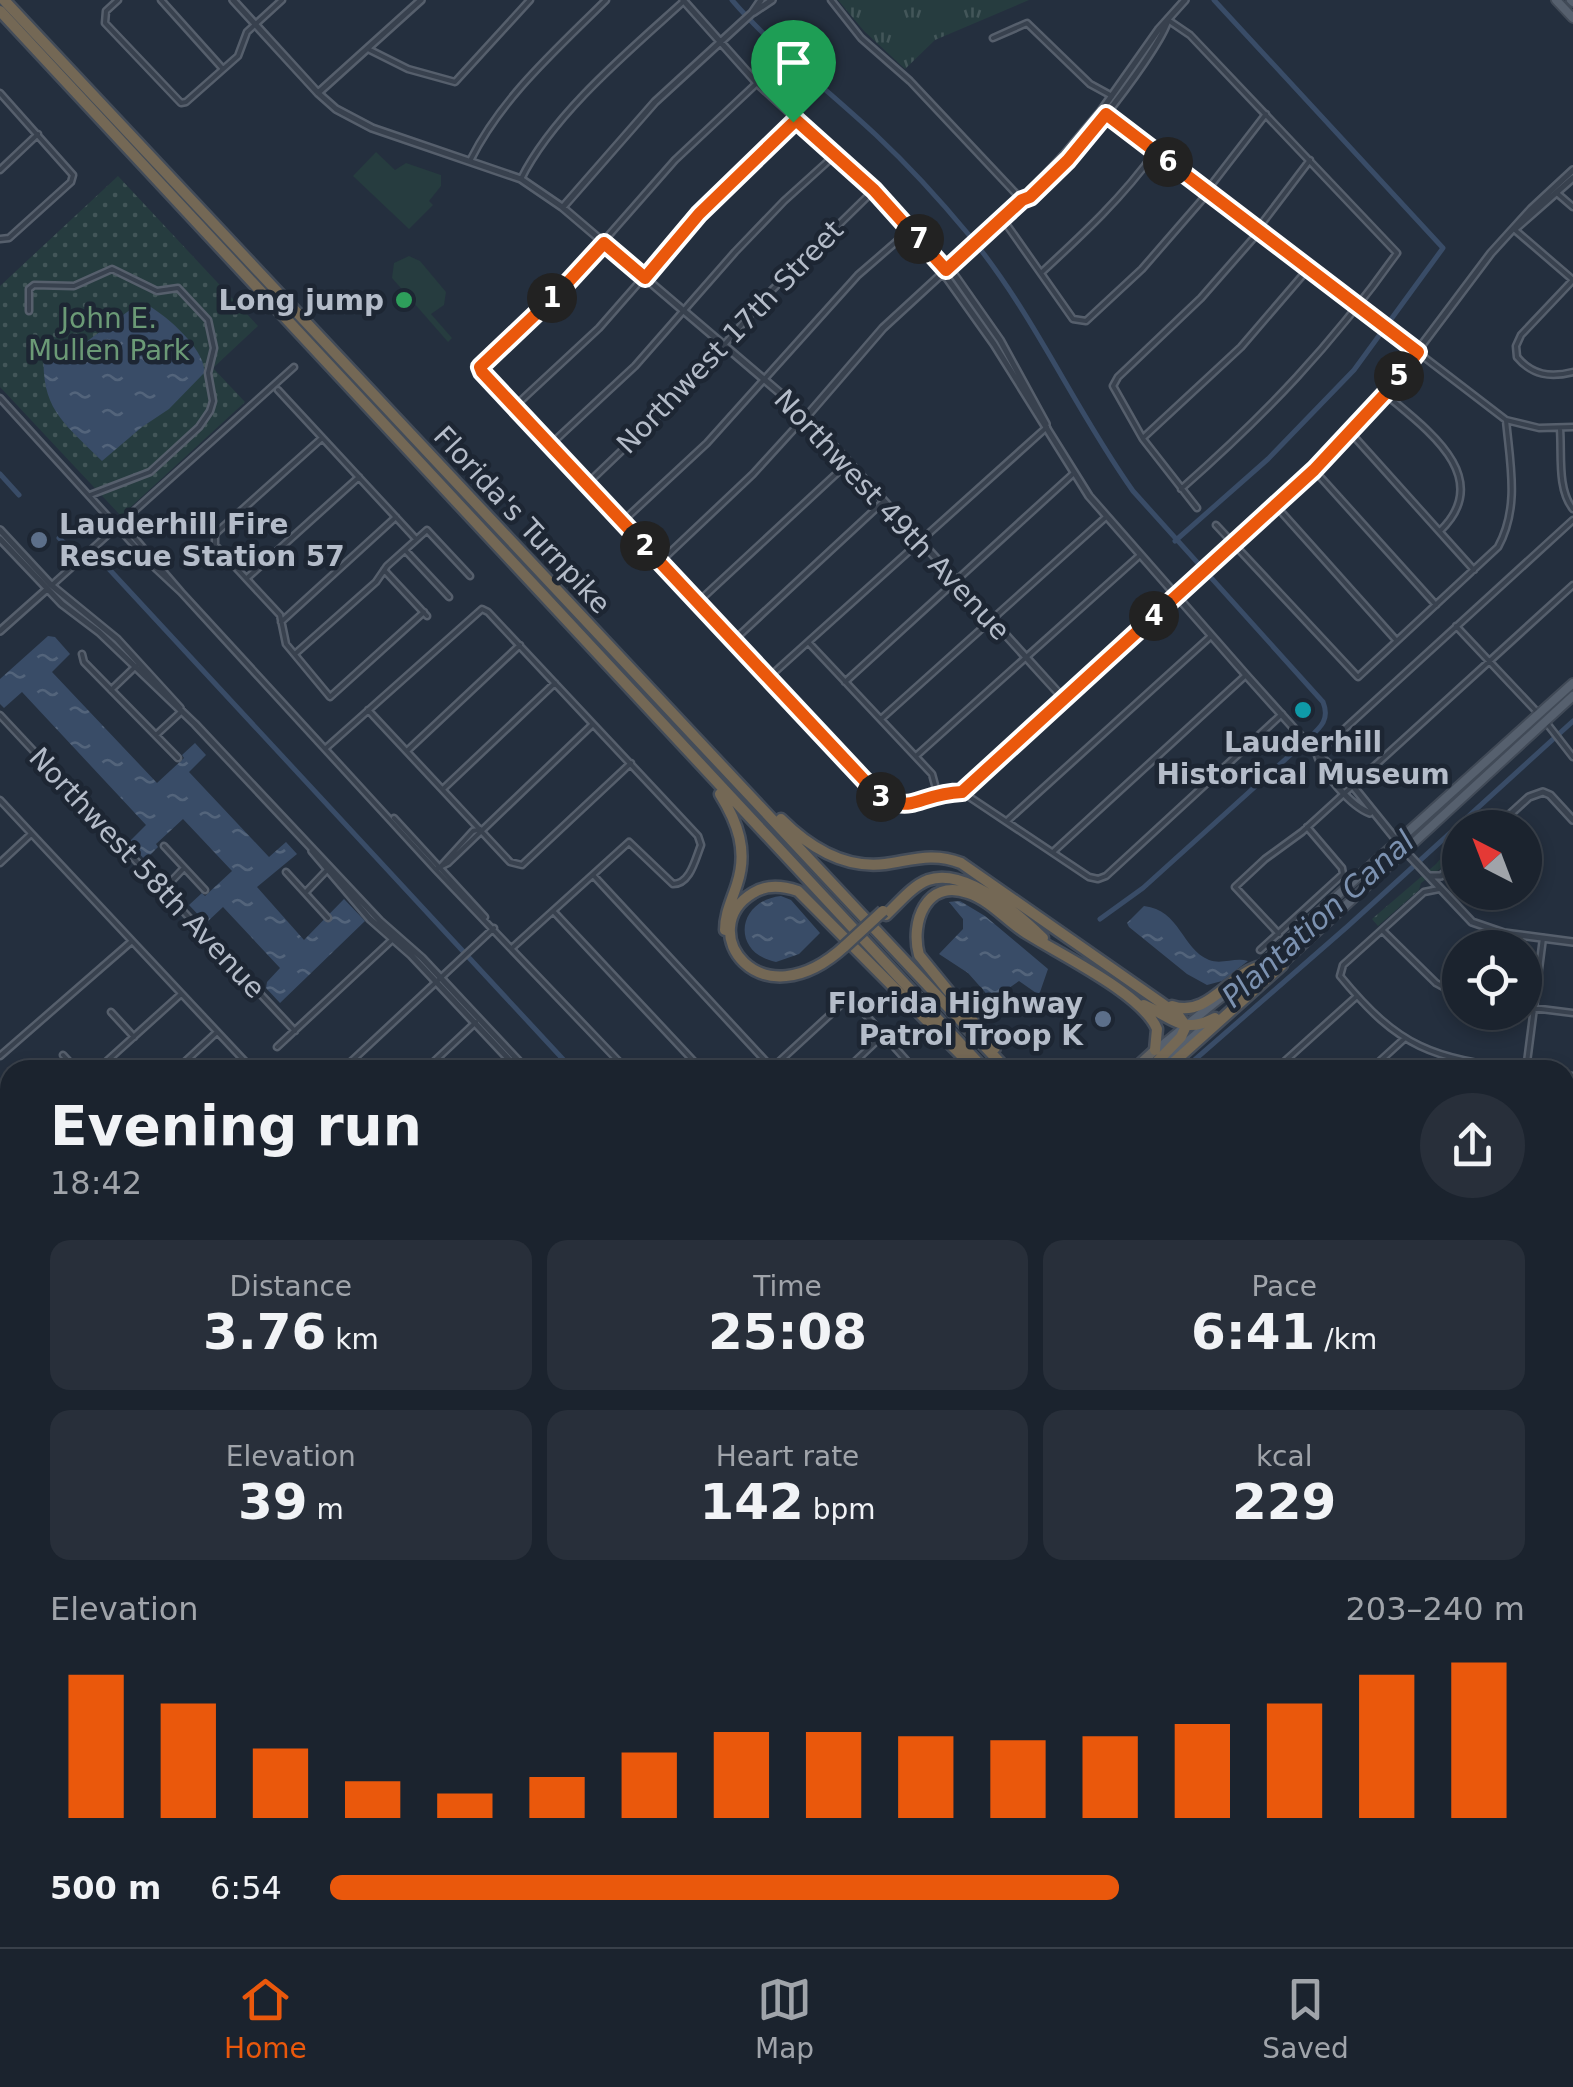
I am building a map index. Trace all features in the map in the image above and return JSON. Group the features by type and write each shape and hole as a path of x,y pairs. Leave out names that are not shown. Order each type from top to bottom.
{"highway":[{"name":"Florida's Turnpike","path":"4,0 998,1060"},
{"name":"Florida's Turnpike","path":"0,12 975,1060"},
{"path":"707,772 734,817 742,844 739,878 725,922 728,946 736,961 755,977 785,982 820,972 915,882 942,872 966,876 1023,908"},
{"path":"737,782 795,833 845,861 868,865 941,856 970,869 1178,1015 1186,1026"},
{"path":"884,913 926,881 958,879 1012,912 1051,946"},
{"path":"847,948 806,972 767,976 751,970 740,958 731,938 732,923 738,908 756,891 774,886 798,891 966,1060"},
{"path":"1007,1060 924,964 915,942 916,920 936,895 964,891 1138,1004 1186,1026 1216,1018"},
{"path":"1176,1060 1282,965"},
{"path":"1160,1002 1180,1009 1196,1008 1244,972 1258,967"},
{"path":"1138,1004 1154,1022 1158,1035 1156,1050 1144,1060"},
{"path":"1161,1060 1186,1026"}],"main road":[{"path":"1556,0 1573,18"},
{"path":"1164,1060 1282,965 1406,852 1535,730 1573,683"},
{"path":"1156,1050 1573,696"}],"street":[{"path":"118,0 104,16 105,22 181,103 238,56 247,32 282,0"},
{"path":"161,0 223,69"},
{"name":"Northwest 49th Avenue","path":"233,0 318,94 362,124 521,179 604,243 806,416 1063,698"},
{"path":"318,94 421,0"},
{"path":"368,49 387,61 455,82 530,0"},
{"path":"471,160 502,111 606,0"},
{"path":"521,179 529,162 593,87 683,0 757,83 874,190 952,274 1074,474 1106,517 1317,754 1352,785 1371,813 1439,889 1472,922 1491,930"},
{"path":"562,208 628,130 761,0"},
{"path":"752,12 772,0"},
{"path":"831,0 862,38 910,82 1022,200"},
{"path":"660,562 753,474 882,328 1022,200 1104,112 1185,0"},
{"path":"1168,20 1190,35 1397,252 1358,308 1284,394 1181,489"},
{"path":"993,38 1027,24 1090,84 1115,97"},
{"path":"757,83 675,160 559,292 480,367 884,800 899,805 962,792 1314,470 1385,394 1516,224 1573,178"},
{"path":"0,93 73,175 71,182 2,240"},
{"path":"1104,112 1506,420 1540,428 1573,427"},
{"path":"1212,184 1266,114"},
{"path":"514,407 600,328 699,214 796,120"},
{"path":"0,170 38,134"},
{"path":"1042,272 1094,224 1156,152"},
{"path":"550,446 636,366 784,200 836,154"},
{"path":"1263,222 1310,160"},
{"path":"1555,191 1573,170"},
{"name":"Northwest 17th Street","path":"587,484 725,346 773,289 874,190"},
{"path":"1555,191 1573,208"},
{"path":"1002,218 1073,319 1079,322 1086,321 1142,269 1208,193"},
{"path":"622,522 707,443 765,381 808,327 910,228"},
{"path":"1515,230 1572,280 1521,336 1516,356 1534,372 1558,376 1573,372"},
{"path":"1197,508 1142,439 1113,386 1201,298 1259,231"},
{"path":"29,312 29,289 34,285 74,286 112,269 157,291 178,288 208,320 214,348 208,373 213,401 207,418 150,472 90,495"},
{"path":"1142,439 1242,347 1308,269"},
{"path":"0,631 294,367"},
{"path":"278,390 416,539"},
{"path":"1385,394 1440,440 1454,460 1460,502 1456,516 1440,531"},
{"path":"0,398 618,1060"},
{"path":"1216,525 1358,677 1498,547 1512,509 1506,420"},
{"path":"768,678 1047,428"},
{"path":"1560,429 1563,486 1573,509"},
{"path":"1350,432 1474,570"},
{"path":"322,438 215,534 213,540 280,616 286,644 330,697 426,614 384,570"},
{"path":"697,602 848,462"},
{"path":"1314,470 1436,605"},
{"path":"845,682 1074,474"},
{"path":"246,579 359,477"},
{"path":"733,641 884,501"},
{"path":"1275,506 1396,640"},
{"path":"281,622 396,517"},
{"path":"881,719 1106,517"},
{"path":"1317,754 1573,520"},
{"path":"0,530 49,587"},
{"path":"295,654 427,530 470,576"},
{"path":"0,540 137,665 512,1060"},
{"path":"405,550 449,597"},
{"path":"916,756 1140,556"},
{"path":"1279,934 1235,887 1307,827 1573,584"},
{"path":"326,748 482,610 520,645 698,836 701,846 685,881 673,884 629,842 512,948"},
{"path":"1456,626 1545,718 1573,758"},
{"path":"1007,821 1211,636"},
{"path":"808,642 932,774 938,796"},
{"path":"407,751 520,645"},
{"path":"82,654 84,662 178,758"},
{"path":"112,690 137,665"},
{"path":"1053,852 1246,675"},
{"path":"443,789 556,683"},
{"path":"368,710 516,865 522,864 631,763"},
{"path":"155,735 182,711"},
{"path":"962,792 1098,880 1282,714"},
{"name":"Northwest 58th Avenue","path":"0,715 294,1031"},
{"path":"438,868 448,863 593,724"},
{"path":"1563,742 1573,749"},
{"path":"1317,754 1361,810 1371,813"},
{"path":"1515,810 1529,797 1543,792 1573,820"},
{"path":"0,800 243,1060"},
{"path":"1260,950 1343,874 1307,827"},
{"path":"0,862 32,834"},
{"path":"164,846 205,890"},
{"path":"163,890 184,868"},
{"path":"305,893 328,869"},
{"path":"286,872 328,918"},
{"path":"593,875 763,1060"},
{"path":"1427,875 1442,876 1439,889"},
{"path":"1424,892 1427,875"},
{"path":"1439,889 1424,892 1339,970 1356,996 1404,1038 1451,1060"},
{"path":"553,911 693,1060"},
{"path":"353,1060 494,928"},
{"path":"1382,930 1442,986"},
{"path":"277,1047 395,937"},
{"path":"1542,938 1573,942"},
{"path":"0,1056 132,941"},
{"path":"109,1060 181,994"},
{"path":"1286,1060 1356,996"},
{"path":"781,1060 846,1000 855,1003 907,1060"},
{"path":"1542,1009 1573,1014"},
{"path":"111,1012 134,1037"},
{"path":"436,1060 477,1021"},
{"path":"1525,1060 1529,1030"},
{"path":"187,1060 217,1032"},
{"path":"857,1060 884,1034"},
{"path":"1381,1060 1404,1038"},
{"path":"64,1055 68,1060"}],"green space":[{"path":"838,0 1029,0 935,40 905,69"},
{"path":"376,152 395,170 406,163 441,175 441,186 429,201 433,205 409,229 353,176"},
{"name":"John E. Mullen Park","path":"118,176 258,326 213,368 245,402 121,516 0,387 0,286"},
{"path":"409,256 420,261 446,292 444,305 431,314 452,338 448,342 392,278 394,263"},
{"path":"1442,857 1442,867 1378,926 1372,919"}],"water":[{"path":"149,306 193,345 204,373 169,409 102,461 57,414 46,387 44,351 49,347 75,350 134,307"},
{"path":"48,636 55,637 70,654 52,672 157,783 195,743 206,755 189,772 269,857 286,842 297,854 257,887 304,940 344,899 365,921 280,1003 266,988 280,968 223,907 206,923 189,905 232,871 183,819 145,860 129,842 146,825 22,692 4,708 0,704 0,679"},
{"path":"781,896 791,900 820,933 799,954 776,962 751,949 745,927 755,907"},
{"path":"960,901 985,916 1048,969 1039,995 1019,981 992,1000 968,973 939,954 963,929 963,919 949,902"},
{"path":"1144,906 1166,915 1200,955 1209,960 1248,961 1222,981 1207,985 1187,974 1129,927 1127,923"}],"waterway":[{"path":"732,0 888,147 958,222 1014,297 1133,491 1323,702 1325,718 1313,734 1143,888 1100,919"},
{"path":"1175,541 1268,459 1354,370 1443,248 1214,0"},
{"path":"0,474 19,495"},
{"path":"59,538 73,551 96,555 564,1060"},
{"name":"Plantation Canal","path":"1194,1060 1573,721"}],"place":[{"name":"Long jump","path":"404,300"},
{"name":"Lauderhill Fire Rescue Station 57","path":"39,540"},
{"name":"Lauderhill Historical Museum","path":"1303,710"},
{"name":"Florida Highway Patrol Troop K","path":"1103,1019"}],"route":[{"path":"1106,114 1418,352 1385,394 1314,470 962,792 913,803 899,805 884,800 864,780 480,367 604,243 645,278 699,214 793,122 796,120 874,190 946,270 1068,160 1106,114"}]}
